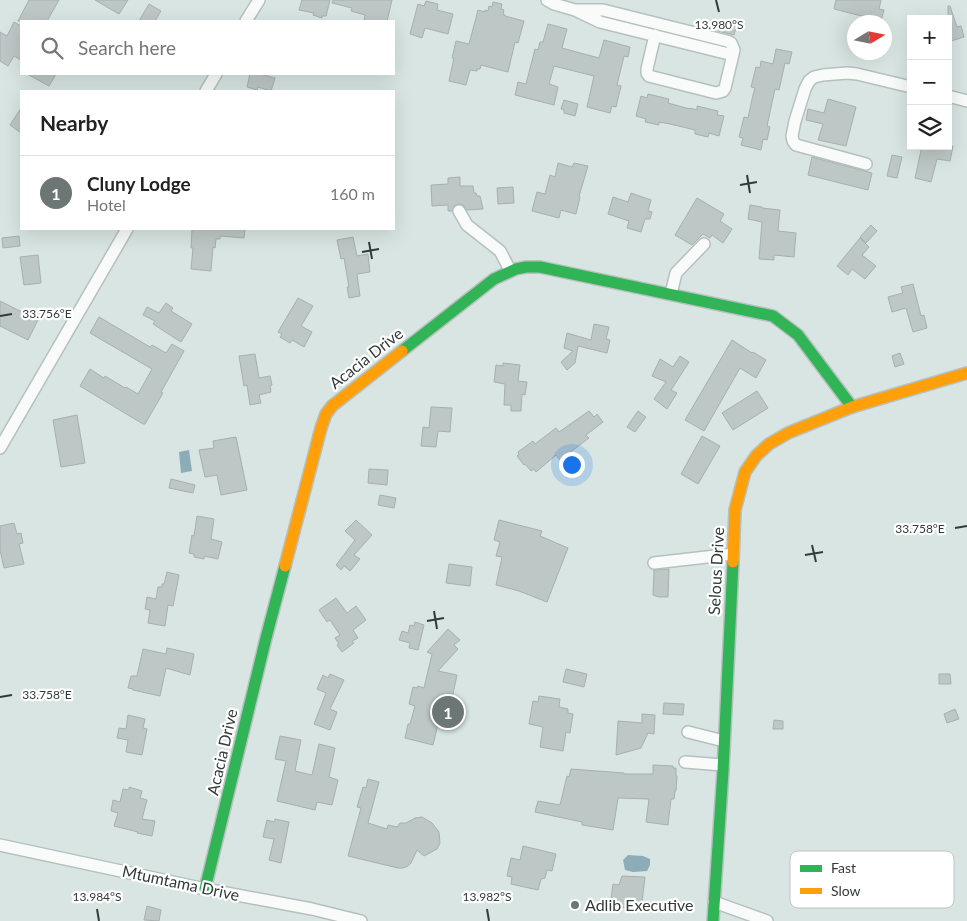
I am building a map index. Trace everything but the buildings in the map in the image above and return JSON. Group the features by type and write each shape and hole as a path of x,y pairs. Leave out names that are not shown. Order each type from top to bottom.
{"street":[{"path":"247,20 259,0"},
{"path":"547,0 600,22 733,54"},
{"path":"575,10 603,10 731,43 733,54 723,91 716,93 652,78 647,73 655,35"},
{"path":"866,164 796,144 793,141 795,121 804,89 809,80 814,78 823,75 847,73 907,86"},
{"path":"207,90 215,75"},
{"path":"952,97 967,101"},
{"path":"458,210 468,225 500,251 510,270"},
{"path":"0,448 126,230"},
{"path":"671,294 676,273 704,244"},
{"name":"Acacia Drive","path":"205,889 266,638 320,428 326,414 332,406 494,279 510,270 525,266 540,267 773,316 798,335 852,407"},
{"name":"Selous Drive","path":"713,921 723,766 735,510 745,472 756,456 769,444 788,433 852,407 967,373"},
{"path":"654,563 733,554"},
{"path":"688,732 724,741"},
{"path":"685,762 723,766"},
{"name":"Mtumtama Drive","path":"0,845 362,921"},
{"path":"714,902 767,921"}],"water":[{"path":"189,450 192,471 181,473 179,452"},
{"path":"628,855 643,856 650,859 647,871 633,872 625,870 623,860"}],"traffic: fast":[{"path":"402,351 494,279 516,269 540,267 773,316 798,335 852,407"},
{"path":"713,921 723,771 733,562"},
{"path":"205,889 285,566"}],"traffic: slow":[{"path":"285,566 326,414 332,406 402,351"},
{"path":"733,562 735,510 745,472 756,456 769,444 788,433 852,407 967,373"}],"place":[{"name":"Cluny Lodge","path":"448,712"},
{"name":"Adlib Executive","path":"575,905"}]}
